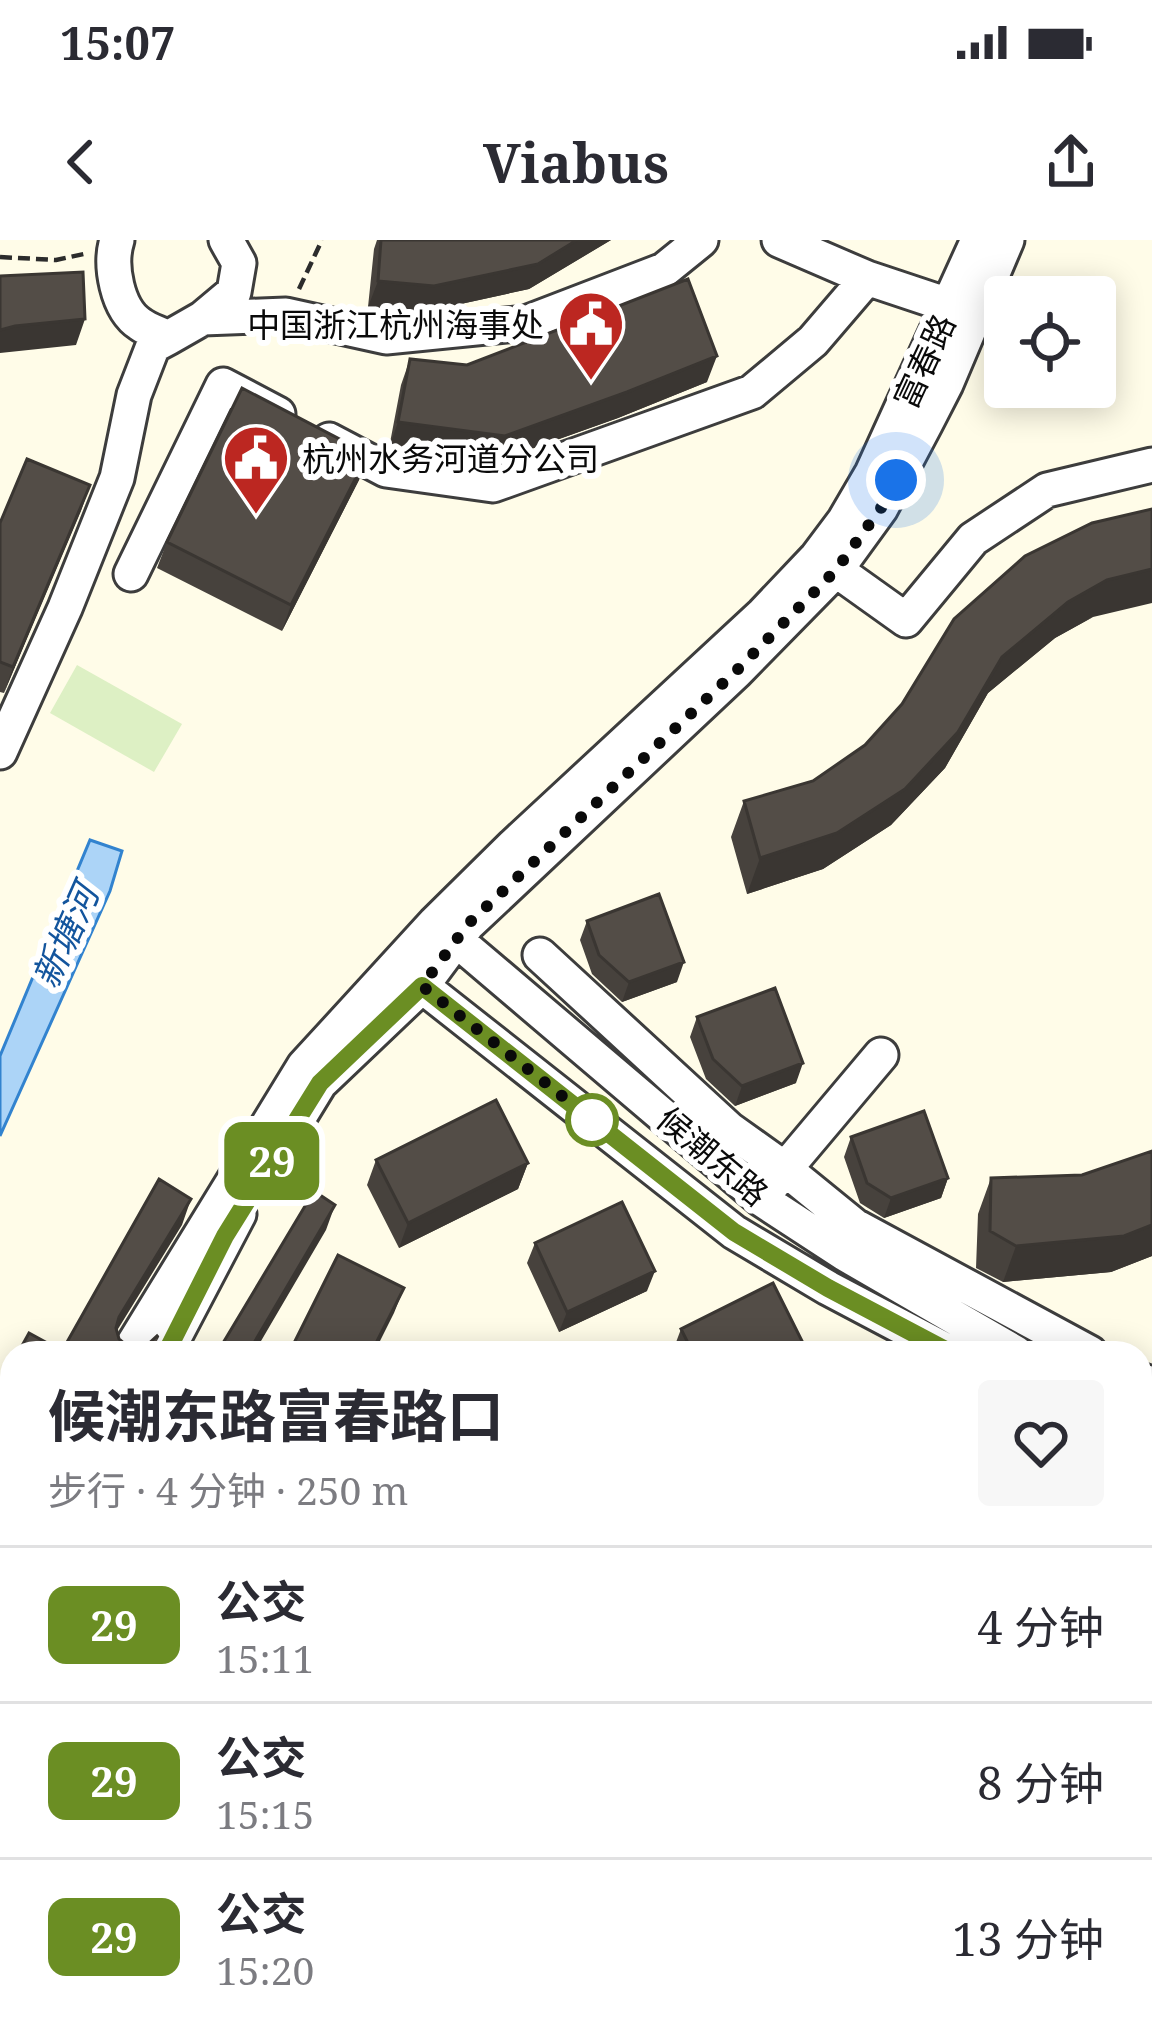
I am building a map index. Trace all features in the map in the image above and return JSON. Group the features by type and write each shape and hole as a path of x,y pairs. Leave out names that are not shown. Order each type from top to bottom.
{"street":[{"path":"0,752 117,478 134,395 153,346 203,318 234,292 239,263 226,240"},
{"path":"203,318 286,315 386,337 526,323 664,270 700,240"},
{"path":"779,240 868,278 963,310"},
{"name":"富春路","path":"446,931 468,924 836,570 881,508 946,384 978,240"},
{"name":"富春路","path":"172,1341 225,1236 320,1083 514,845 763,614 844,521 1007,240"},
{"path":"115,244 118,293 135,322 168,338"},
{"path":"130,574 223,385 386,470 493,485 752,392 813,340 868,278"},
{"path":"836,570 906,620 973,539 1047,490 1152,465"},
{"name":"候潮东路","path":"446,931 761,1199 995,1341"},
{"path":"540,955 729,1129 855,1226 1068,1341"},
{"name":"富春路","path":"135,1341 304,1066 411,974"},
{"name":"候潮东路","path":"411,974 734,1232 929,1341"},
{"path":"734,1232 881,1055"}],"path":[{"path":"286,315 322,240"},
{"path":"0,257 56,260 115,244"}],"green space":[{"path":"77,665 182,724 154,772 50,713"}],"water":[{"name":"新塘河","path":"90,840 122,851 110,891 0,1136 0,1056"}],"building":[{"path":"381,240 577,240 538,264 434,286 378,281"},
{"path":"83,272 85,319 0,330 0,276"},
{"name":"中国浙江杭州海事处","path":"688,279 717,356 505,436 398,422 410,359 467,365"},
{"name":"杭州水务河道分公司","path":"242,388 368,454 291,605 167,542"},
{"path":"27,459 90,485 13,667 0,662 0,523"},
{"path":"1152,509 1152,569 1107,580 1068,602 1002,657 958,732 905,789 837,833 760,858 744,801 813,781 865,745 902,704 954,619 1025,556 1092,523"},
{"path":"659,894 684,962 629,982 599,955 587,921"},
{"path":"775,988 803,1063 742,1086 713,1059 697,1017"},
{"path":"496,1100 528,1163 408,1223 376,1160"},
{"path":"924,1111 948,1178 891,1198 867,1183 851,1137"},
{"path":"1152,1151 1152,1225 1124,1236 1016,1246 990,1231 991,1178 1082,1175"},
{"path":"159,1179 191,1199 119,1317 116,1328 121,1341 68,1341"},
{"path":"314,1191 335,1205 255,1341 224,1341"},
{"path":"622,1202 655,1271 567,1312 535,1243"},
{"path":"338,1255 404,1288 377,1341 295,1341"},
{"path":"773,1283 802,1341 687,1341 681,1329"}],"bus line":[{"name":"29","path":"172,1341 225,1236 320,1083 422,986 734,1232 928,1341"}],"place":[{"name":"中国浙江杭州海事处","path":"591,383"},
{"name":"杭州水务河道分公司","path":"256,517"}],"route":[{"path":"592,1120 422,986 468,924 836,570 896,480"}]}
